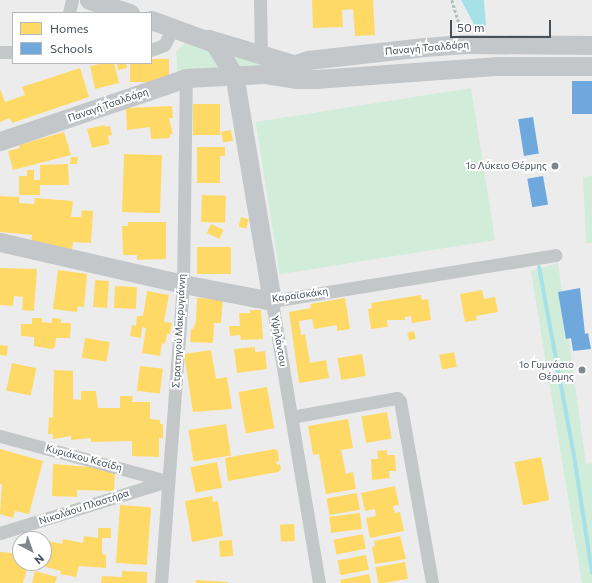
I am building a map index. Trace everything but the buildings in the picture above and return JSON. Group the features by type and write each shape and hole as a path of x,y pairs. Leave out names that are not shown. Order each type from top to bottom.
{"street":[{"path":"70,12 72,0"},
{"path":"89,0 127,12"},
{"path":"260,0 261,55"},
{"path":"152,20 293,64"},
{"path":"152,50 164,45 174,27"},
{"name":"Υψηλάντου","path":"209,39 218,46 234,75 319,583"},
{"name":"Παναγή Τσαλδάρη","path":"265,74 313,59 466,44 592,45"},
{"path":"0,52 12,52"},
{"name":"Παναγή Τσαλδάρη","path":"0,141 186,78 265,74 296,79 316,79 496,66 592,66"},
{"name":"Στρατηγού Μακρυγιάννη","path":"161,583 167,481 183,284 186,78"},
{"name":"Καραϊσκάκη","path":"0,242 183,284 272,301 555,256"},
{"path":"291,417 397,398 400,401 432,583"},
{"name":"Κυριάκου Κεσίδη","path":"0,436 167,481"},
{"name":"Νικολάου Πλαστήρα","path":"0,533 167,481"}],"path":[{"path":"452,0 466,44"}],"green space":[{"path":"185,43 211,52 222,70 178,78 176,52"},
{"path":"230,48 259,58 263,66 239,70"},
{"path":"471,88 495,240 280,274 256,122"},
{"path":"592,176 592,243 586,243 583,177"},
{"path":"558,263 586,464 592,463 592,583 582,583 531,271"}],"water":[{"path":"461,0 484,0 486,25 476,28"}],"waterway":[{"path":"539,267 575,462 592,573"}],"place":[{"name":"1ο Λύκειο Θέρμης","path":"555,166"},
{"name":"1ο Γυμνάσιο Θέρμης","path":"582,370"}]}
